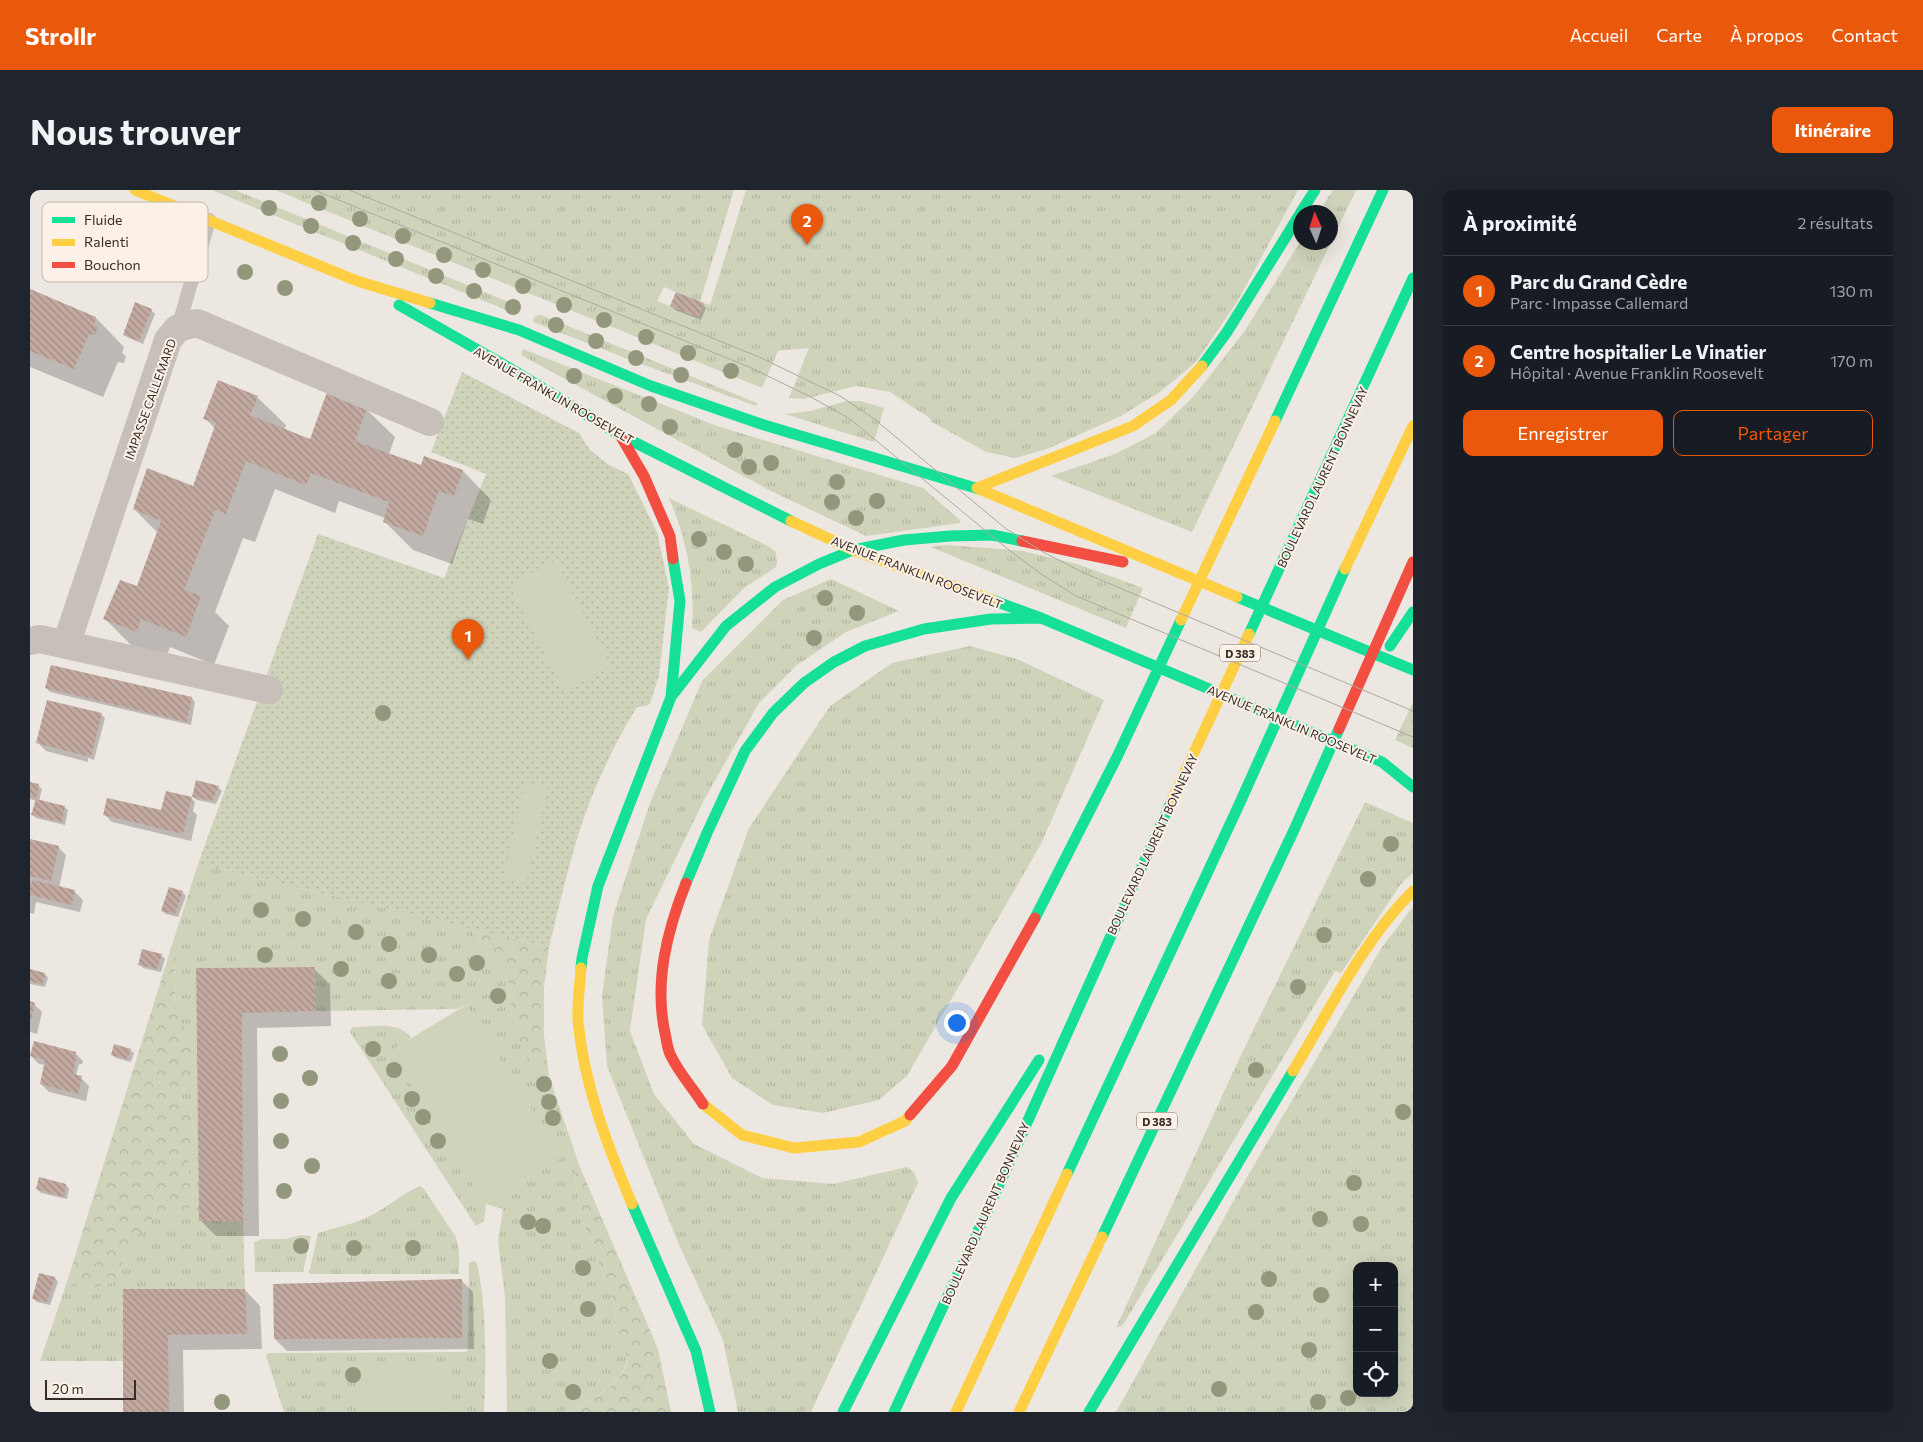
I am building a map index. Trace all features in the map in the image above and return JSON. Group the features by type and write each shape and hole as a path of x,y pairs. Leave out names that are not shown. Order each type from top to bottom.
{"main road":[{"name":"AVENUE FRANKLIN ROOSEVELT","path":"135,190 165,202"},
{"path":"1306,205 1315,190"},
{"path":"1041,618 991,619 924,629 865,646 834,662 804,683 774,713 745,751 707,833 673,916 664,954 660,994 663,1024 670,1055 704,1105 742,1135 794,1148 859,1142 905,1121 952,1066 1039,911 1117,757 1383,190"},
{"name":"AVENUE FRANKLIN ROOSEVELT","path":"209,220 357,281 519,330 651,386 755,421 977,488 1413,670"},
{"path":"977,488 1011,473 1042,464 1133,426 1171,400 1199,370 1227,332 1293,226"},
{"name":"BOULEVARD LAURENT BONNEVAY","path":"894,1412 985,1216 1088,984 1413,278"},
{"name":"AVENUE FRANKLIN ROOSEVELT","path":"357,281 506,366 620,435 804,527 853,550 1041,618 1382,762 1413,787"},
{"path":"956,1412 1413,426"},
{"path":"620,435 644,476 670,536 680,601 671,697 598,886 582,958 578,1020 589,1089 613,1160 696,1351 710,1412"},
{"path":"671,697 726,626 775,587 819,564 853,550 904,540 992,535 1191,577"},
{"name":"D 383","path":"1019,1412 1294,830 1412,565"},
{"path":"1353,701 1413,612"},
{"path":"1382,762 1405,767"},
{"path":"1089,1412 1361,957 1392,912 1413,891"},
{"path":"843,1412 951,1198 1088,984"}],"street":[{"name":"IMPASSE CALLEMARD","path":"66,645 168,340 178,328 197,324 430,422"},
{"path":"30,641 40,639 269,690"}],"lane":[{"path":"178,328 191,282"}],"green space":[{"path":"212,190 235,190 521,307 516,314"},
{"path":"275,190 734,190 700,302 664,287 657,301 697,317 704,303 710,305 746,190 1298,190 1237,302 1196,362 1160,392 1121,416 1047,449 1015,458 986,452 932,422 931,419 890,392 856,386 804,399 789,398 809,348 778,351 762,388"},
{"path":"1333,190 1356,190 1338,228 1338,205 1323,205"},
{"path":"1295,250 1327,250 1192,532 1051,476 1115,454 1156,433 1194,396 1244,332"},
{"path":"538,315 757,403 756,406 533,322 534,317"},
{"path":"523,349 717,426 923,488 960,520 960,523 866,536 769,490 521,355"},
{"path":"462,372 579,433 590,450 609,465 628,474 657,532 669,588 659,675 650,704 637,707 619,738 595,788 573,852 549,947 198,864 318,534 444,578 486,474 431,452"},
{"path":"847,401 861,401 884,408 874,442 785,414 810,411"},
{"path":"669,498 768,546 776,552 776,567 744,588 701,632 692,628 691,578 681,529"},
{"path":"947,545 1023,551 1077,564 1143,588 1126,628 931,547"},
{"path":"556,561 611,666 564,691 509,585"},
{"path":"831,579 899,611 846,632 797,665 759,703 704,800 646,919 630,1031 654,1094 694,1144 762,1178 833,1184 907,1167 914,1172 918,1183 811,1412 738,1412 723,1340 677,1240 607,1066 602,996 613,916 650,803 702,681 783,600"},
{"path":"970,646 1017,659 1104,700 1041,844 907,1076 879,1100 823,1113 773,1105 732,1078 702,1025 709,940 749,828 830,706 892,663"},
{"path":"1413,702 1413,748 1395,740"},
{"path":"525,782 548,786 526,884 503,879"},
{"path":"1365,802 1413,823 1413,873 1401,884 1341,973 1335,971 1123,1325 1116,1328 1239,1059"},
{"path":"198,864 471,928 485,952 502,969 508,981 512,1020 534,1069 549,1076 579,1165 575,1172 582,1220 614,1302 616,1317 613,1334 626,1354 627,1363 617,1379 601,1393 576,1409 575,1412 507,1412 505,1297 498,1241 503,1209 486,1204 484,1221 476,1226 350,1032 352,1027 392,1027 406,1032 411,1038 391,1051 485,1204 561,1157 466,1005 457,1009 316,1011 314,967 196,968 199,1220 243,1221 245,1289 124,1289 123,1361 40,1361 66,1285 94,1288 116,1281 133,1241 139,1232 155,1218 165,1213 189,1211 195,1198 187,1167 195,1139 191,1112 180,1097 191,1078 182,1025 174,1007 176,979 172,945"},
{"path":"1413,907 1413,1412 1116,1412 1243,1184 1382,947"},
{"path":"471,928 549,947 544,988 544,1036 549,1076 534,1069 520,1042 512,1020 508,981 502,969 485,952"},
{"path":"172,945 176,979 174,1007 193,1043 191,1078 180,1097 191,1112 195,1139 187,1167 195,1198 189,1211 165,1213 155,1218 139,1232 133,1241 116,1281 94,1288 66,1285"},
{"path":"466,1005 561,1157 485,1204 390,1051"},
{"path":"579,1165 658,1349 671,1412 575,1412 576,1409 601,1393 618,1379 627,1363 625,1351 613,1334 616,1317 614,1302 582,1220 575,1172"},
{"path":"420,1186 456,1237 459,1251 459,1274 309,1273 318,1233 351,1224 370,1216"},
{"path":"301,1235 311,1236 303,1272 255,1272 254,1242 263,1239 286,1239"},
{"path":"474,1261 477,1263 483,1300 484,1412 284,1412 267,1359 266,1355 269,1353 466,1352 468,1350 469,1263"},
{"path":"445,1362 445,1412 361,1412 361,1363"}],"building":[{"path":"30,289 96,317 94,325 98,327 95,335 89,334 74,369 30,351"},
{"path":"676,292 704,303 698,317 670,306"},
{"path":"135,302 152,309 139,341 123,335"},
{"path":"218,380 258,396 250,415 310,439 327,392 367,408 355,441 421,465 424,456 463,470 454,496 439,491 423,536 383,522 389,502 311,473 306,485 246,461 226,514 215,510 184,590 201,596 186,637 141,619 137,632 103,619 120,580 137,586 161,521 133,509 147,468 193,486 216,423 203,419"},
{"path":"51,665 192,697 187,722 45,688"},
{"path":"47,700 102,713 91,757 36,743"},
{"path":"196,780 219,786 212,801 192,797"},
{"path":"30,782 39,784 36,799 30,797"},
{"path":"166,791 192,797 183,834 103,815 107,798 161,810"},
{"path":"36,799 65,806 62,822 31,815"},
{"path":"30,839 59,846 51,881 30,876"},
{"path":"33,880 75,890 72,905 30,895 30,882 32,883"},
{"path":"169,887 183,891 175,914 161,911"},
{"path":"142,949 162,954 157,969 138,965"},
{"path":"314,967 316,1011 242,1013 243,1221 199,1221 196,968"},
{"path":"30,969 45,973 42,985 30,981"},
{"path":"30,1001 35,1003 31,1020 30,1020"},
{"path":"34,1041 76,1052 73,1074 82,1076 78,1094 40,1084 45,1060 30,1056"},
{"path":"114,1044 131,1049 127,1059 111,1055"},
{"path":"39,1177 66,1184 64,1197 36,1189"},
{"path":"39,1273 55,1277 47,1302 32,1299"},
{"path":"462,1279 462,1338 274,1339 273,1284"},
{"path":"123,1289 245,1289 247,1334 168,1335 169,1412 123,1412"}],"tram line":[{"path":"314,190 749,367 811,397 850,419 1009,550 1041,574 1076,596 1413,737"},
{"path":"349,190 759,357 840,396 873,418 1005,528 1043,552 1084,573 1413,711"}],"traffic: fast":[{"path":"1305,205 1315,190"},
{"path":"1275,421 1383,190"},
{"path":"1202,366 1227,332 1293,225"},
{"path":"1249,634 1413,278"},
{"path":"430,303 519,330 651,386 764,425 979,489"},
{"path":"399,305 506,366 620,435 791,521"},
{"path":"671,697 726,626 775,587 819,564 853,550 904,540 992,535 1022,541"},
{"path":"581,968 598,886 671,697 680,601 673,559"},
{"path":"1067,1174 1238,807 1345,569"},
{"path":"1237,597 1413,670"},
{"path":"992,600 1041,618 1382,762 1413,787"},
{"path":"1390,646 1413,612"},
{"path":"686,883 745,751 773,713 804,683 834,662 865,646 924,629 991,619 1041,618"},
{"path":"1035,918 1117,757 1181,620"},
{"path":"1102,1237 1294,830 1339,729"},
{"path":"894,1412 985,1216 1172,800"},
{"path":"843,1412 951,1198 1039,1060"},
{"path":"1089,1412 1293,1071"},
{"path":"632,1204 696,1351 710,1412"}],"traffic: slow":[{"path":"135,190 164,202"},
{"path":"208,220 357,281 430,303"},
{"path":"977,488 1133,426 1171,400 1202,366"},
{"path":"1181,620 1275,421"},
{"path":"1345,569 1413,426"},
{"path":"979,489 1237,597"},
{"path":"791,521 853,550 992,600"},
{"path":"1172,800 1249,634"},
{"path":"1293,1071 1362,954 1413,891"},
{"path":"581,968 578,1021 585,1068 598,1114 632,1204"},
{"path":"703,1104 742,1135 794,1148 859,1142 905,1121 910,1115"},
{"path":"956,1412 1067,1174"},
{"path":"1019,1412 1102,1237"}],"traffic: jam":[{"path":"620,435 644,476 670,536 673,559"},
{"path":"1022,541 1123,562"},
{"path":"1339,729 1413,562"},
{"path":"686,883 673,920 664,957 661,995 662,1014 670,1053 703,1104"},
{"path":"910,1115 952,1066 1035,918"}],"place":[{"name":"Centre hospitalier Le Vinatier","path":"807,245"},
{"name":"Parc du Grand Cèdre","path":"468,660"}]}
